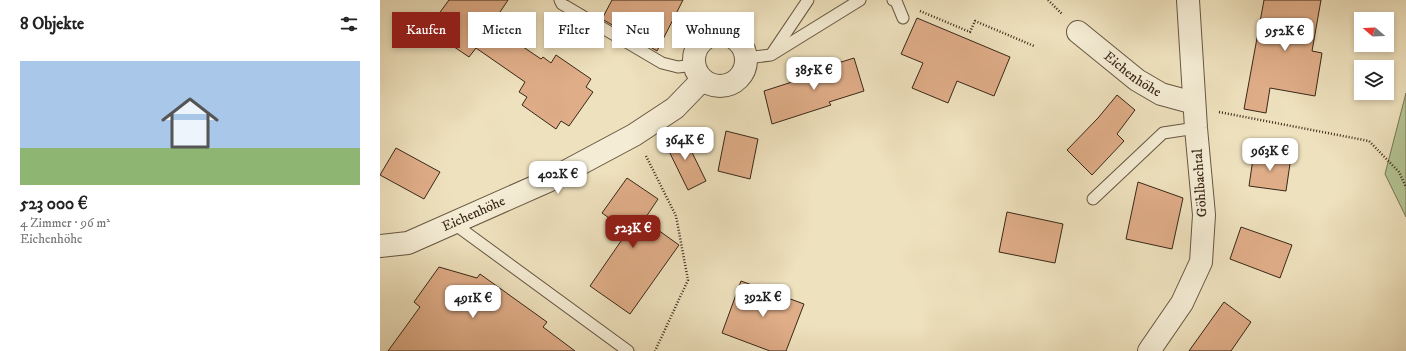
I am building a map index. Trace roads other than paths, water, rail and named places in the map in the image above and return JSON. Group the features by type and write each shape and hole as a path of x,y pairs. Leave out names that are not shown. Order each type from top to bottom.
{"street":[{"name":"Göhlbachtal","path":"1150,351 1182,303 1201,262 1204,215 1194,103 1188,0"},
{"name":"Eichenhöhe","path":"1078,32 1137,80 1161,94 1194,103"},
{"path":"724,34 739,42 744,50 746,58 745,68 740,78 732,84 721,86 711,85 699,72 694,61 696,50 703,41 713,35 724,34"},
{"name":"Eichenhöhe","path":"380,246 408,243 548,181 634,134 675,108 699,72"}],"lane":[{"path":"560,0 562,4 662,63 699,72"},
{"path":"771,55 808,0"},
{"path":"746,58 771,55 860,0"},
{"path":"895,1 903,18"},
{"path":"1093,199 1163,134 1196,128"},
{"path":"453,223 628,351"}]}
